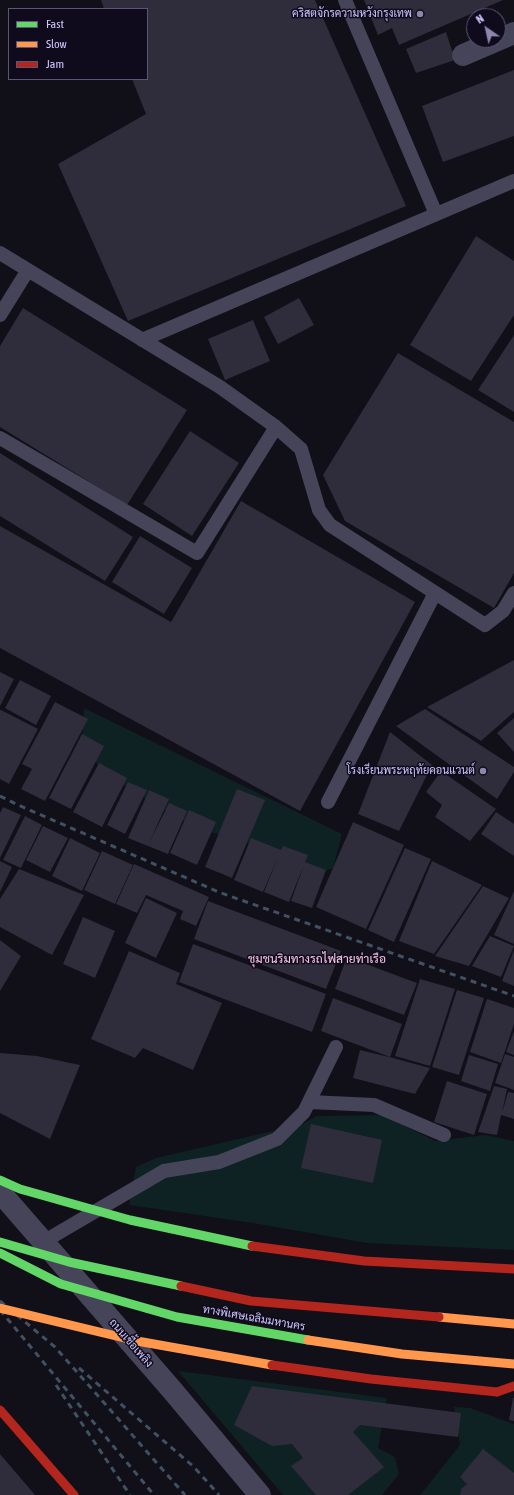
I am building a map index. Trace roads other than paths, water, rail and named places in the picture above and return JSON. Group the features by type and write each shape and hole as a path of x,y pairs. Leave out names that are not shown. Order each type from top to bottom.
{"main road":[{"path":"0,1180 20,1189 130,1220 263,1248 364,1261 514,1269"},
{"name":"ทางพิเศษเฉลิมมหานคร","path":"0,1242 69,1262 251,1301 514,1324"},
{"name":"ทางพิเศษเฉลิมมหานคร","path":"0,1253 61,1284 177,1317 288,1337 402,1354 514,1364"},
{"path":"0,1308 137,1340 252,1362 371,1379 514,1393"},
{"path":"497,1392 514,1386"},
{"path":"0,1410 74,1495"}],"street":[{"path":"463,55 514,33"},
{"name":"ถนนเชื้อเพลิง","path":"0,1192 172,1390 260,1495"}],"lane":[{"path":"345,0 436,214"},
{"path":"142,340 436,214 513,184"},
{"path":"0,253 220,387 276,427 301,449 319,510 330,525 485,625 503,611 514,593"},
{"path":"0,315 28,270"},
{"path":"0,438 197,553 276,427"},
{"path":"328,802 435,592"},
{"path":"43,1242 164,1171 218,1162 276,1140 304,1112 336,1047"},
{"path":"309,1102 374,1105 444,1135"}],"railway":[{"path":"0,796 221,893 514,996"},
{"path":"0,1301 55,1347 185,1495"},
{"path":"0,1310 154,1495"},
{"path":"79,1368 194,1467 219,1495"},
{"path":"56,1385 130,1495"}],"place":[{"name":"คริสตจักรความหวังกรุงเทพ","path":"420,14"},
{"name":"โรงเรียนพระหฤทัยคอนแวนต์","path":"483,771"}],"district":[{"name":"ชุมชนริมทางรถไฟสายท่าเรือ","path":"317,959"}]}
